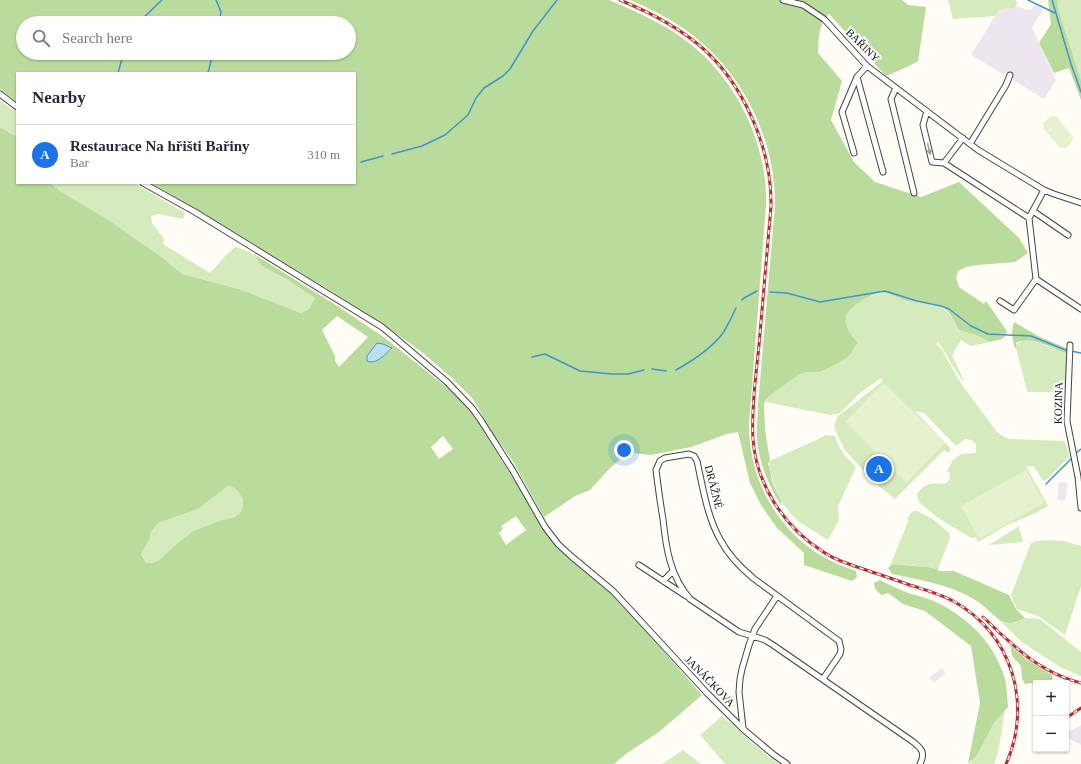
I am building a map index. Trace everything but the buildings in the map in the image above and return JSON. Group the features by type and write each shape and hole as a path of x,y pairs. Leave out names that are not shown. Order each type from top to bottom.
{"street":[{"name":"BAŘINY","path":"783,0 803,5 824,19 867,66 970,144 1044,190 1081,203"},
{"path":"854,153 842,112 857,77 867,66"},
{"path":"970,144 1006,85 1010,75"},
{"path":"857,77 883,172"},
{"path":"896,88 891,99 914,193"},
{"path":"0,94 16,106"},
{"path":"927,111 923,125 932,162 944,162 1029,218"},
{"path":"944,162 963,138"},
{"name":"JANÁČKOVA","path":"145,184 228,232 382,327 447,382 462,396 480,419 555,540 571,556 601,580 625,604 707,693 743,729 769,751 788,764"},
{"path":"1000,301 1014,310 1036,279 1029,218 1044,190"},
{"path":"1033,211 1068,235"},
{"path":"1036,279 1081,309"},
{"name":"KOZINA","path":"1070,345 1067,421 1078,477 1081,508"},
{"name":"DRÁŽNÉ","path":"687,596 673,571 668,556 656,470 660,461 665,458 689,454 694,456 697,461 712,521 728,552 741,568 753,578 839,641 841,649 840,654 823,679"},
{"name":"DRÁŽNÉ","path":"639,565 687,596 695,604 739,632 765,640 912,741 920,747 922,751 923,757 920,764"},
{"path":"663,581 673,571"},
{"path":"743,729 739,692 740,679 749,646 758,624 777,596"}],"shaded area":[{"path":"1035,4 1043,9 1032,28 1056,80 1044,99 971,55 1000,9 1015,8 1016,6 1031,10"},
{"path":"1059,482 1068,483 1065,501 1057,500"},
{"path":"942,668 946,673 934,683 929,678"},
{"path":"1081,725 1081,745 1069,739 1069,731"}],"green space":[{"path":"0,0 609,0 661,24 689,43 722,75 746,115 762,160 766,205 749,425 750,444 760,482 778,515 804,544 820,555 856,571 857,577 852,581 804,565 804,553 777,528 761,505 750,483 738,432 727,434 691,447 651,455 632,453 624,456 610,468 590,490 575,496 544,517 512,460 495,436 472,398 452,378 423,353 386,326 328,289 153,184 356,184 356,72 16,72 16,101 0,89"},
{"path":"630,0 902,0 908,5 926,7 918,61 886,76 829,14 825,18 820,32 818,53 842,81 831,120 854,162 875,182 921,197 959,182 1019,238 1028,253 1015,262 978,265 966,267 958,271 956,278 959,287 984,304 986,301 1007,331 1006,335 1002,339 990,342 976,335 959,330 946,309 940,305 932,303 914,302 879,293 866,298 852,308 846,318 846,324 848,330 858,343 851,354 840,362 820,372 807,372 800,374 769,396 764,403 765,430 770,461 768,463 773,484 781,501 781,506 772,490 762,466 757,435 758,405 775,206 774,183 765,139 746,97 733,77 719,60 695,37 678,25"},
{"path":"948,0 1016,0 1017,3 1015,8 1000,9 995,16 953,19"},
{"path":"1048,0 1057,0 1059,12 1081,80 1081,100 1069,68 1054,73 1039,43 1051,24"},
{"path":"1057,0 1081,0 1081,80 1059,12"},
{"path":"0,101 16,111 16,136 0,127"},
{"path":"1051,116 1056,116 1073,137 1071,144 1065,148 1060,148 1044,129 1043,123"},
{"path":"0,127 16,136 16,184 51,184 60,191 107,219 163,258 182,274 239,289 301,313 309,309 315,298 288,280 261,265 257,259 257,256 339,307 385,338 465,402 552,540 570,559 614,595 702,695 659,732 627,753 614,764 0,764","holes":["337,316 368,337 339,367 322,330","443,436 453,449 439,459 431,447","228,486 237,490 243,499 241,512 234,517 193,531 158,561 146,563 141,554 149,540 151,532 158,523 198,509","516,516 526,530 506,545 499,533 503,529 501,526"]},
{"path":"51,184 136,184 185,213 183,219 159,214 151,216 152,223 164,239 163,244 210,273 235,247 244,250 257,256 257,259 315,298 309,309 301,313 239,289 182,274 163,258 107,219 60,191"},
{"path":"882,293 941,306 953,318 959,330 976,335 990,342 971,346 961,340 952,355 965,383 938,342 936,344 942,350 960,382 997,432 1010,439 1064,441 1069,457 1046,480 1043,481 1034,466 1026,466 1048,506 1034,514 1009,524 978,542 976,537 971,538 937,517 919,502 917,494 928,485 943,484 948,482 950,473 947,471 953,460 961,454 975,453 976,444 971,440 965,439 956,446 924,413 915,411 951,449 948,453 944,450 895,499 873,481 844,449 834,427 837,417 883,381 881,378 860,393 840,413 830,415 766,402 769,396 800,374 807,372 820,372 848,357 858,343 847,328 847,314 851,308 862,300"},
{"path":"1014,322 1038,336 1068,349 1067,354 1042,344 1028,341 1016,343 1015,348 1012,335"},
{"path":"1026,340 1039,343 1067,354 1065,392 1027,391 1016,348 1016,344"},
{"path":"884,383 945,443 906,483 845,422"},
{"path":"825,435 835,436 836,441 846,457 856,467 838,506 839,520 828,540 798,521 790,513 781,501 769,468 770,461"},
{"path":"1026,470 1044,503 979,539 961,506"},
{"path":"228,486 237,490 243,499 241,512 233,517 193,531 158,562 146,563 141,553 149,540 151,532 158,523 198,509"},
{"path":"914,511 917,511 934,520 949,533 950,538 938,569 891,563 908,522 909,515"},
{"path":"1019,526 1023,542 989,545"},
{"path":"1049,540 1064,541 1081,546 1081,586 1065,635 1038,616 1017,609 1011,595 1031,543"},
{"path":"892,564 938,568 938,571 954,571 1009,595 1016,609 1025,618 1012,623 1004,622 967,595 947,587 892,574 888,568"},
{"path":"880,580 908,593 936,602 951,610 972,626 980,635 995,655 1001,667 1006,682 1008,707 994,723 976,757 968,763 980,703 971,646 925,611 903,604 888,593 882,595 880,594 875,588 874,583"},
{"path":"994,615 1005,623 1015,623 1025,618 1040,619 1081,652 1081,676 1060,667 1023,643"},
{"path":"1010,645 1026,659 1052,675 1053,679 1033,680 1033,683 1025,684 1022,679 1021,666 1012,656"},
{"path":"1005,710 998,753 994,764 968,764 976,757 994,723"},
{"path":"722,716 770,758 780,764 725,764 700,735"},
{"path":"683,750 701,764 662,764"}],"water":[{"path":"377,343 392,348 384,356 374,362 367,361 367,356"}],"waterway":[{"path":"145,16 162,0"},
{"path":"216,0 221,12 220,16"},
{"path":"392,154 422,146 445,135 468,115 476,98 484,88 503,76 510,69 533,31 557,0"},
{"path":"1028,0 1055,13"},
{"path":"1052,0 1081,92"},
{"path":"118,72 122,60"},
{"path":"208,72 211,60"},
{"path":"361,162 383,156"},
{"path":"742,300 757,291"},
{"path":"770,292 787,293 820,302 885,291 949,309 971,326 988,334 1031,336 1068,351"},
{"path":"676,370 696,358 713,344 723,333 736,308"},
{"path":"1071,351 1081,353"},
{"path":"532,357 545,354 580,371 628,374 644,370"},
{"path":"652,369 666,371"},
{"path":"1076,453 1081,449"},
{"path":"1046,484 1073,457"}],"railway":[{"path":"620,0 671,25 699,45 715,60 741,97 752,118 760,139 770,184 771,206 754,392 753,439 755,456 766,488 784,517 808,541 825,553 842,562 947,598 973,615 990,632 1003,651 1012,672 1017,694 1017,718 1014,741 1006,764"},
{"path":"983,617 1018,649 1034,661 1052,672 1081,683"},
{"path":"1069,716 1081,708"}],"place":[{"name":"Restaurace Na hřišti Bařiny","path":"879,469"}]}
